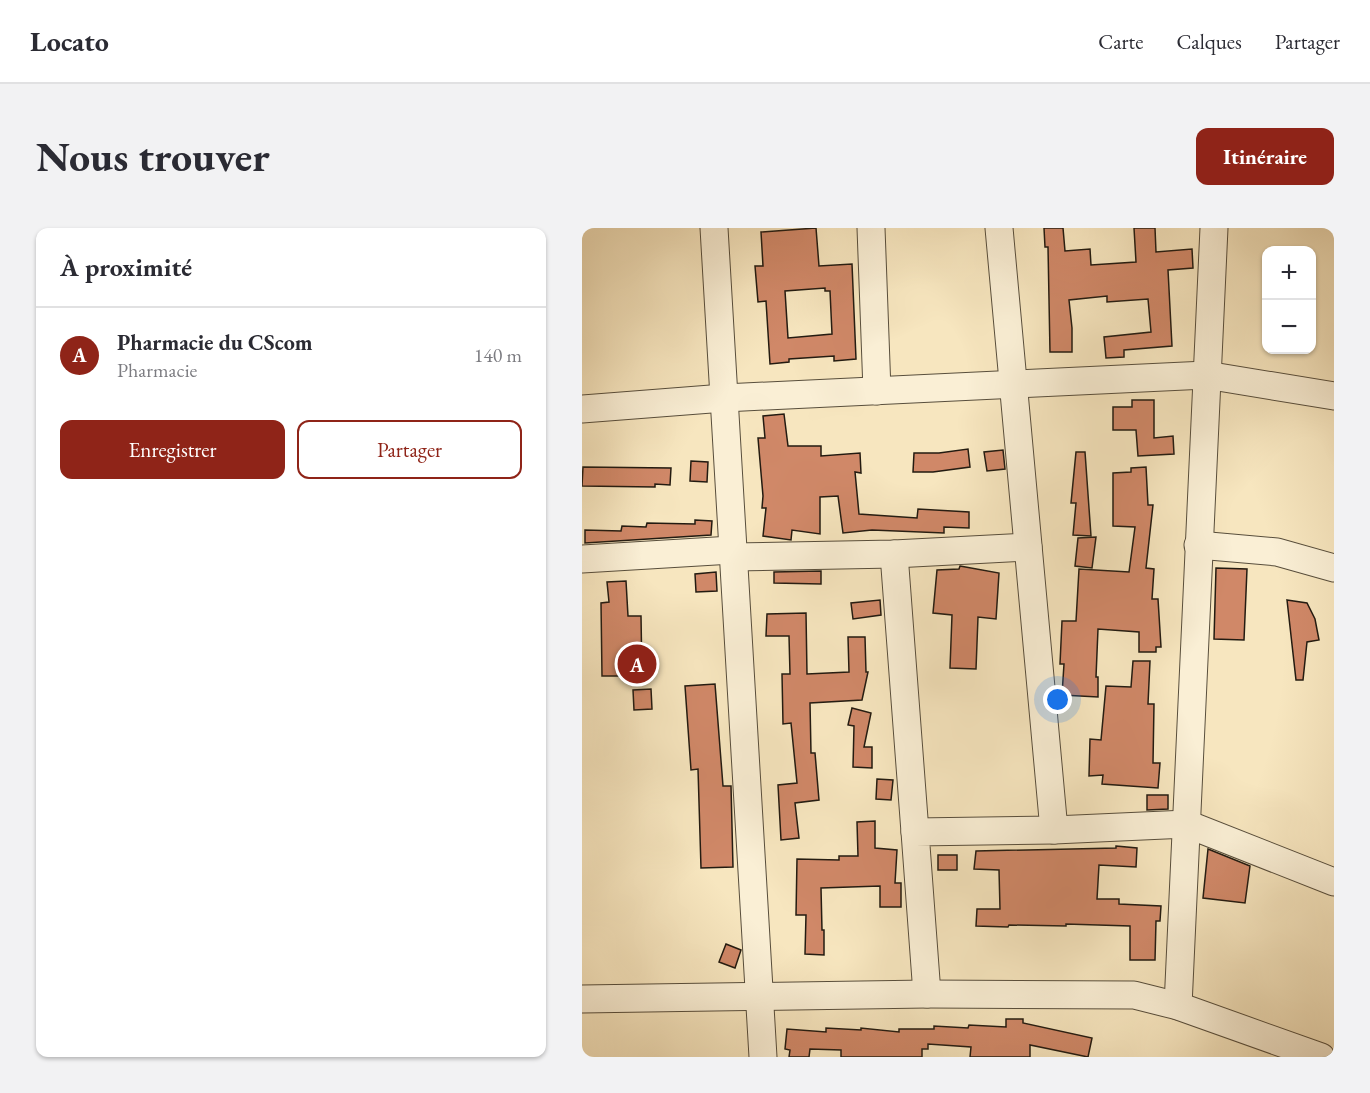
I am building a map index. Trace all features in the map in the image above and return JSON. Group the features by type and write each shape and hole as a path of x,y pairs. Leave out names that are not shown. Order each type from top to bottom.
{"street":[{"path":"714,228 763,1057"},
{"path":"871,228 877,391"},
{"path":"999,228 1054,830"},
{"path":"1178,1006 1214,228"},
{"path":"582,410 724,398 1206,375 1334,396"},
{"path":"1198,545 1277,552 1334,568"},
{"path":"582,560 733,554 894,554 1028,547"},
{"path":"894,554 927,994"},
{"path":"915,832 1054,830 1187,824 1334,882"},
{"path":"582,999 927,994 1134,995 1178,1006 1288,1051 1321,1057"}],"building":[{"path":"816,228 819,266 852,264 856,359 834,361 834,356 789,359 789,362 770,364 766,301 758,302 755,266 763,266 761,232","holes":["825,288 825,291 830,291 832,334 788,338 785,291"]},
{"path":"1044,228 1063,228 1065,251 1090,249 1091,265 1136,262 1134,228 1155,228 1156,252 1192,249 1193,268 1168,270 1172,346 1124,350 1124,357 1106,358 1104,337 1151,332 1148,299 1107,302 1107,296 1069,300 1072,352 1050,352 1048,247 1045,247"},
{"path":"1132,400 1154,400 1154,438 1173,436 1174,454 1138,456 1136,430 1113,430 1113,407 1132,407"},
{"path":"784,414 788,446 821,446 821,456 860,453 861,473 855,472 859,514 917,518 918,509 969,512 969,528 944,527 944,533 872,530 843,533 838,496 820,497 820,534 792,530 791,540 763,536 766,508 762,508 758,438 765,438 763,416"},
{"path":"968,449 970,467 913,472 914,453 939,453"},
{"path":"1003,450 1005,469 987,471 984,452"},
{"path":"1076,452 1085,452 1091,536 1073,535 1076,503 1071,503"},
{"path":"691,461 708,462 707,482 690,481"},
{"path":"583,467 671,468 670,485 655,484 655,487 582,486"},
{"path":"1146,467 1148,505 1153,505 1146,568 1154,569 1152,599 1158,599 1161,647 1156,647 1156,652 1139,652 1139,632 1098,629 1096,677 1098,677 1098,697 1062,695 1064,664 1060,664 1062,621 1076,621 1079,569 1129,572 1135,527 1113,526 1113,473 1131,472 1131,468"},
{"path":"695,520 712,521 711,535 585,543 585,530 621,531 622,526 646,527 647,523 695,524"},
{"path":"1096,537 1092,568 1075,566 1078,538"},
{"path":"960,566 999,573 996,619 978,617 976,669 950,668 952,615 933,613 937,570 959,569"},
{"path":"1216,568 1247,569 1244,640 1214,639"},
{"path":"821,571 821,584 774,583 774,572"},
{"path":"716,572 717,591 696,592 695,574"},
{"path":"626,581 628,616 641,616 642,676 602,676 601,603 609,602 607,582"},
{"path":"880,600 881,615 853,619 851,603"},
{"path":"1287,600 1307,603 1315,619 1319,640 1307,642 1303,680 1296,680"},
{"path":"806,613 807,674 849,672 848,637 865,637 866,672 868,672 862,700 810,703 811,753 815,753 819,800 795,803 799,838 781,840 778,785 797,783 791,723 783,724 782,674 790,674 789,636 766,636 767,614"},
{"path":"1133,661 1150,661 1148,704 1154,704 1153,763 1160,763 1158,788 1102,784 1103,775 1089,776 1090,739 1101,740 1106,686 1131,687"},
{"path":"715,684 723,786 731,786 733,867 701,868 698,769 691,770 685,686"},
{"path":"651,689 652,709 634,710 633,690"},
{"path":"852,708 871,713 864,747 872,747 872,768 853,767 854,726 848,725"},
{"path":"877,779 893,780 891,800 876,799"},
{"path":"1147,795 1168,795 1168,809 1147,810"},
{"path":"875,821 875,848 897,850 895,883 901,883 901,907 880,907 880,886 821,888 824,955 805,954 806,915 796,915 797,859 839,860 839,856 858,856 857,822"},
{"path":"1116,846 1137,848 1136,867 1099,865 1097,899 1119,899 1119,904 1161,906 1160,921 1156,921 1155,960 1130,960 1130,926 1066,924 1066,926 976,926 977,909 1000,909 999,870 974,869 976,851 1116,848"},
{"path":"1208,849 1250,866 1245,903 1203,898"},
{"path":"938,855 957,855 957,870 938,870"},
{"path":"726,944 741,950 735,968 719,962"},
{"path":"1006,1019 1023,1019 1023,1023 1092,1038 1088,1057 1030,1045 1030,1057 970,1057 971,1047 928,1044 928,1049 922,1049 922,1057 841,1057 841,1050 810,1049 809,1057 789,1057 790,1050 785,1049 787,1029 826,1032 826,1028 861,1030 861,1028 899,1032 899,1029 934,1029 934,1026 1006,1027"}],"place":[{"name":"Pharmacie du CScom","path":"637,664"}]}
